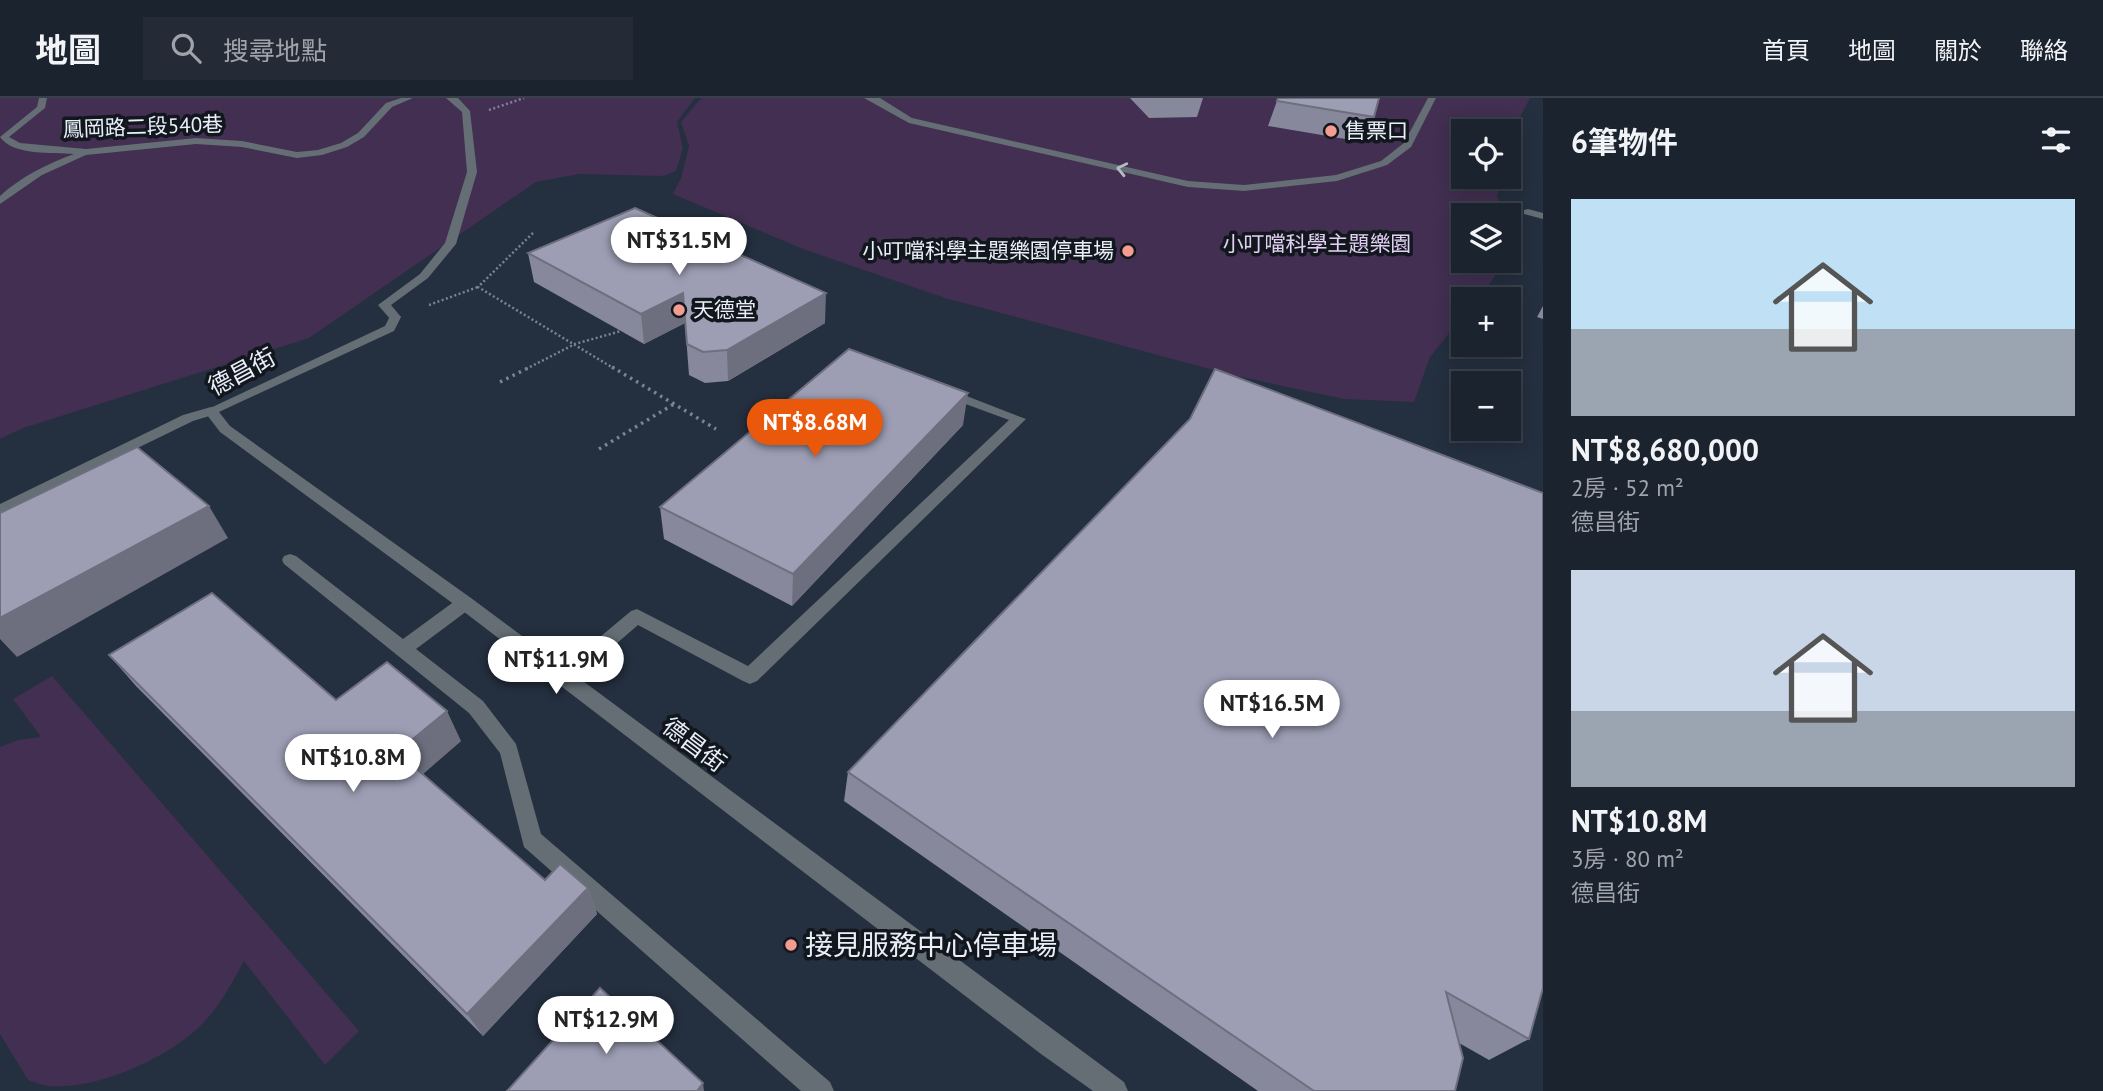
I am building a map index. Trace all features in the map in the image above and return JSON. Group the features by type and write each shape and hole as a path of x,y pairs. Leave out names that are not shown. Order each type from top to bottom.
{"street":[{"name":"鳳岡路二段540巷","path":"43,98 41,108 4,136 8,142 19,146 86,152 196,141 242,144 297,155 319,153 352,140 361,135 389,105 410,98"},
{"path":"395,317 384,305 424,276 450,244 472,172 466,111 450,98"},
{"path":"874,98 909,120 1188,184 1244,188 1293,185 1337,178 1384,163 1408,145 1432,98"},
{"path":"0,201 20,182 86,152"},
{"path":"1528,212 1543,216"},
{"name":"德昌街","path":"395,317 390,328 211,411 225,429 465,603 1050,1045 1115,1091"},
{"path":"564,678 637,615 750,676 1018,419 932,387"},
{"path":"0,510 188,418 211,411"},
{"path":"290,560 476,708 509,750 532,840 821,1091"},
{"path":"403,649 465,603"}],"path":[{"path":"466,111 480,114 524,98"},
{"path":"395,317 478,287 533,233"},
{"path":"478,287 716,429"},
{"path":"500,382 575,344 621,331"},
{"path":"600,449 674,404"}],"green space":[{"path":"0,98 695,98 677,122 683,148 676,171 664,176 579,174 536,182 309,338 23,428 0,439"},
{"name":"小叮噹科學主題樂園","path":"701,98 1530,98 1519,119 1451,119 1451,189 1499,189 1499,203 1451,203 1451,273 1496,273 1488,287 1451,287 1451,331 1430,357 1414,402 1344,399 1232,375 945,298 803,249 673,194 681,178 689,146 681,122"},
{"path":"52,676 359,1031 325,1065 244,961 209,1017 188,1036 152,1059 88,1083 49,1086 28,1080 0,1034 0,747 18,740 41,737 13,699"}],"building":[{"path":"1278,98 1379,98 1374,117 1277,101"},
{"path":"635,208 826,293 727,350 703,352 687,344 683,293 641,314 528,253"},
{"path":"849,349 968,393 793,574 660,507"},
{"path":"1215,369 1543,493 1543,988 1529,1039 1446,992 1463,1058 1455,1091 1314,1091 848,772 1190,419"},
{"path":"137,447 209,506 0,618 0,513"},
{"path":"212,593 336,700 387,662 447,711 397,752 545,880 560,864 588,888 467,1014 109,655"},
{"path":"600,988 703,1083 697,1091 507,1091"}],"place":[{"name":"售票口","path":"1331,131"},
{"name":"小叮噹科學主題樂園停車場","path":"1128,251"},
{"name":"天德堂","path":"679,310"},
{"name":"接見服務中心停車場","path":"791,945"}]}
